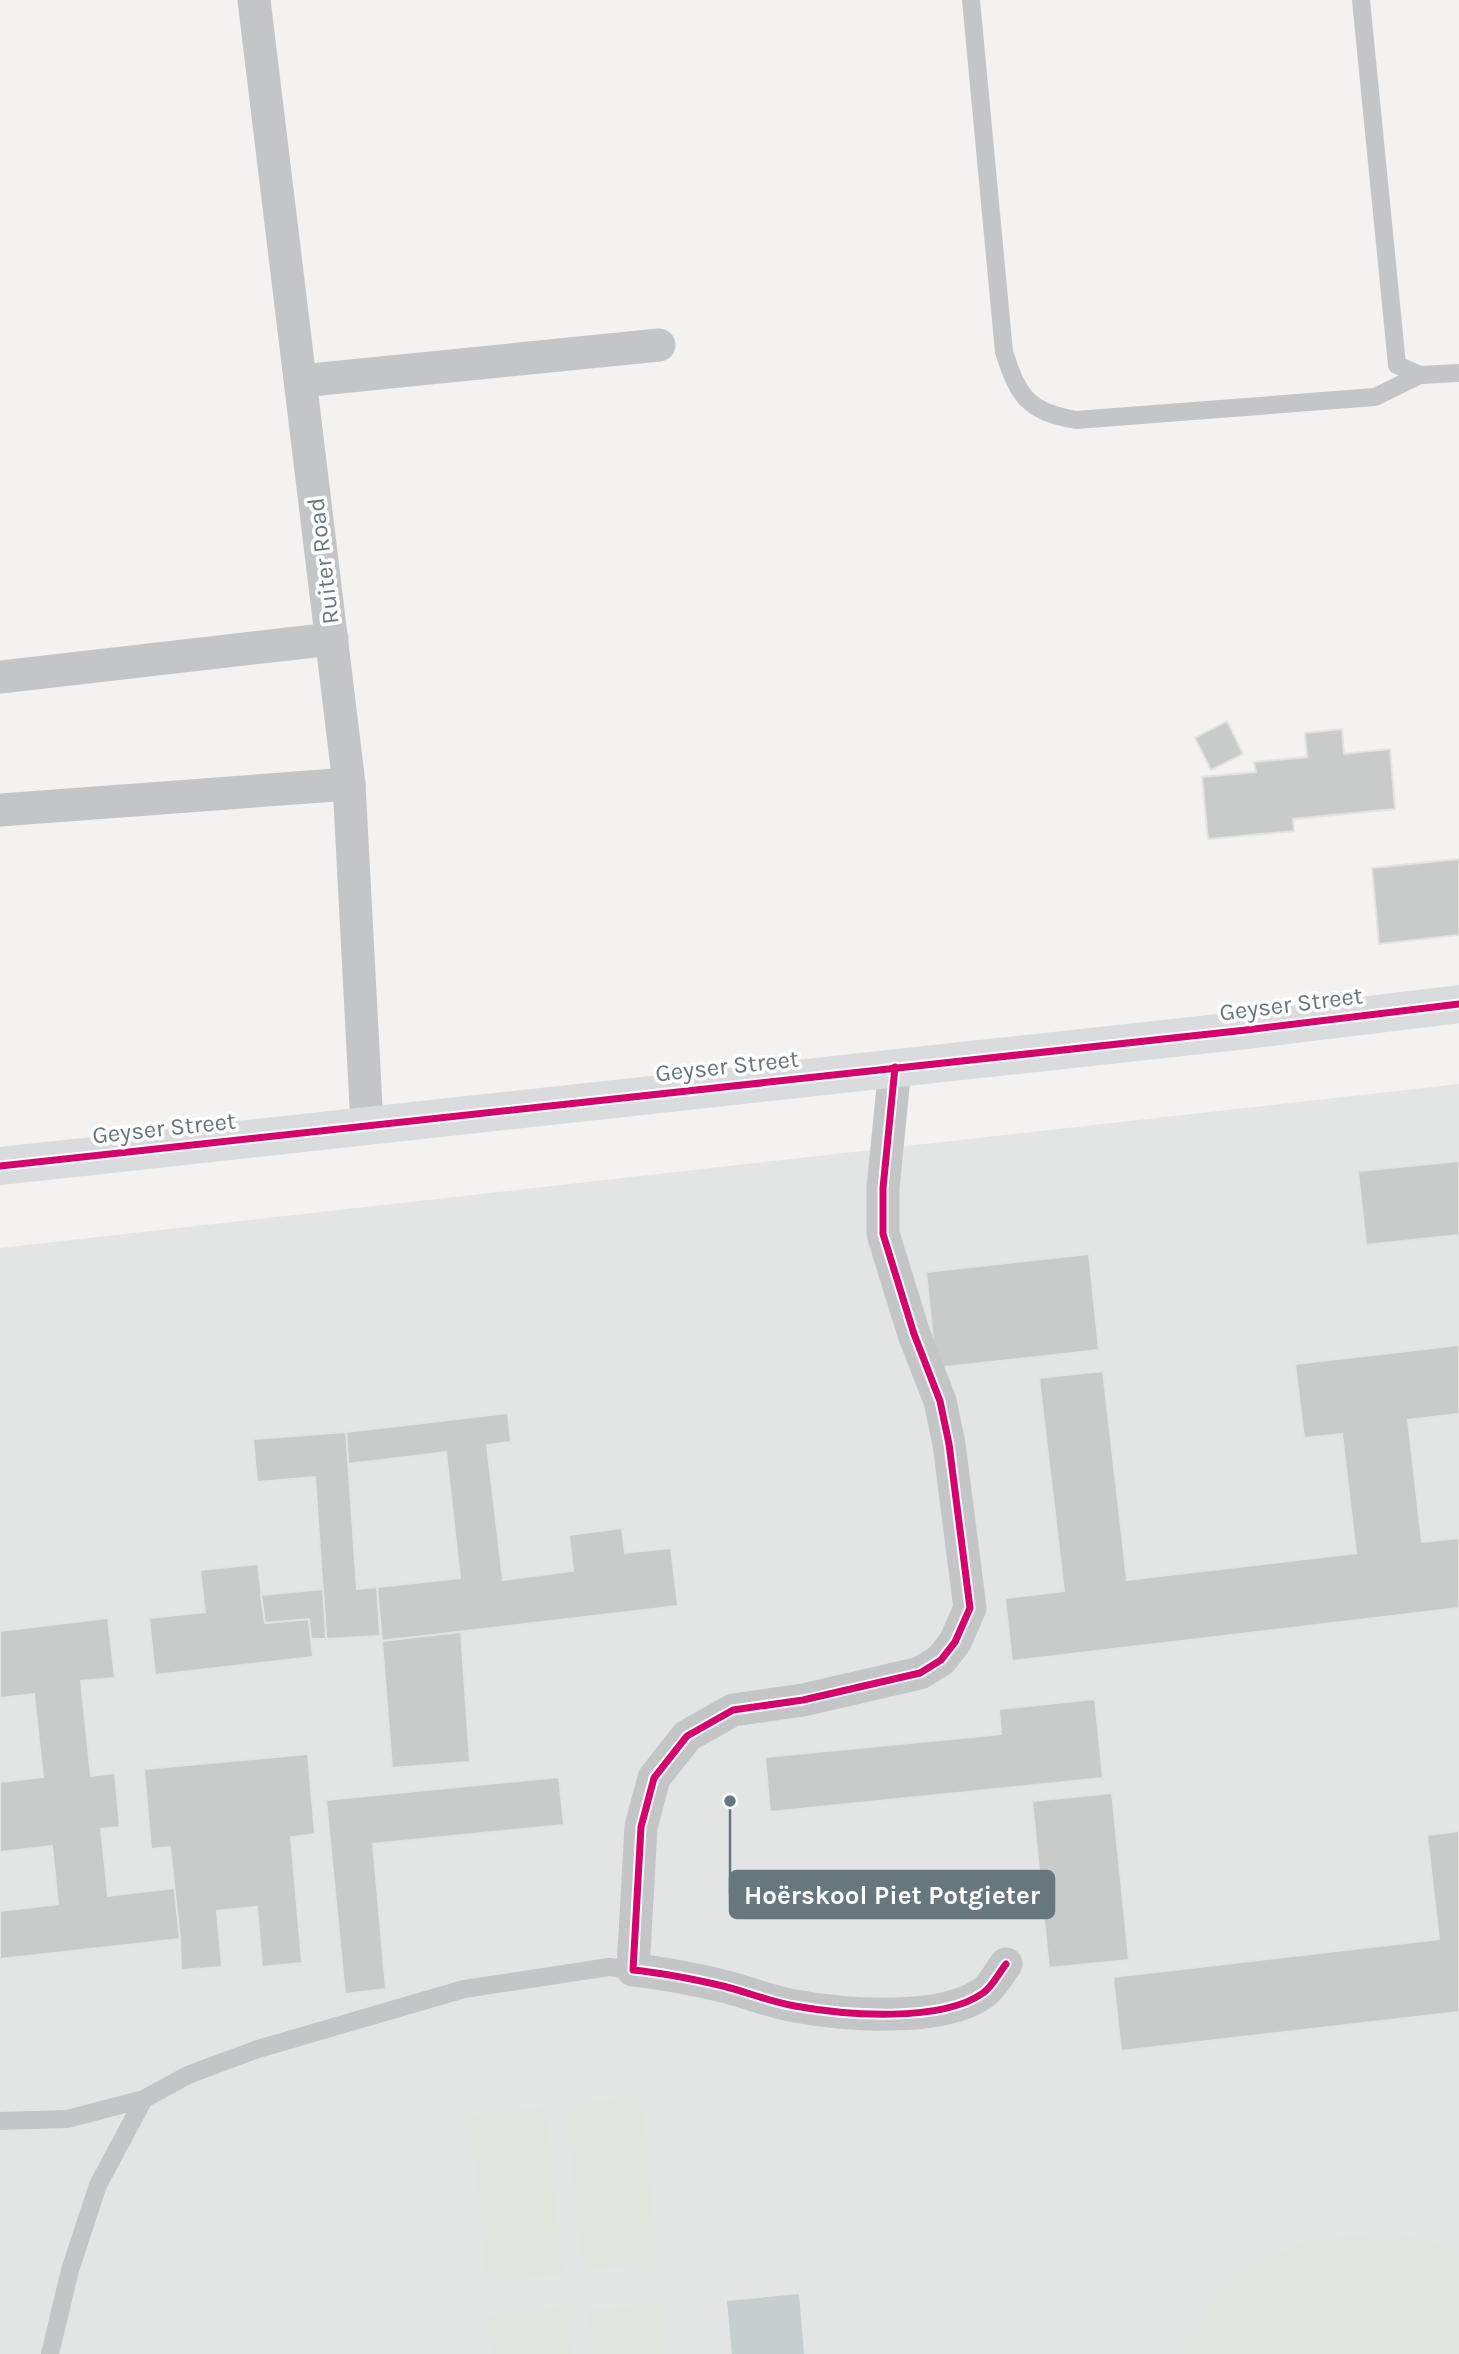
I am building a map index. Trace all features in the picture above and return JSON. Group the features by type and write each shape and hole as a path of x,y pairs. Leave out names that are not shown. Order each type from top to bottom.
{"street":[{"name":"Ruiter Road","path":"254,0 349,783 366,1125"},
{"path":"301,381 659,345"},
{"path":"0,677 332,639"},
{"path":"0,810 349,783"},
{"name":"Geyser Street","path":"0,1166 1246,1030 1459,1004"},
{"path":"895,1067 883,1188 883,1234 914,1335 940,1401 949,1444 970,1608 956,1642 941,1660 920,1672 803,1700 733,1710 687,1736 654,1777 641,1827 633,1970 658,1972 722,1986 794,2006 866,2013 922,2014 962,2005 986,1992 1006,1964"}],"lane":[{"path":"971,0 1004,352 1013,381 1032,406 1053,416 1076,420 1375,397 1420,375 1459,373"},
{"path":"1361,0 1396,365 1420,375"},
{"path":"0,2120 67,2119 144,2099 188,2075 258,2049 464,1989 608,1967 633,1970"},
{"path":"50,2354 70,2270 98,2185 144,2099"}],"shaded area":[{"path":"1459,1084 1459,2354 0,2354 0,1248"},
{"path":"641,2096 658,2262 583,2270 566,2105"},
{"path":"545,2107 563,2274 487,2282 470,2116"},
{"path":"1401,2234 1459,2251 1459,2354 1178,2354 1206,2312 1236,2275 1300,2244 1355,2235"},
{"path":"799,2294 804,2354 732,2354 727,2301"},
{"path":"661,2303 666,2354 592,2354 588,2311"},
{"path":"566,2307 571,2354 492,2354 488,2315"}],"building":[{"path":"1227,721 1243,754 1211,770 1195,738"},
{"path":"1342,729 1344,754 1390,749 1395,809 1293,819 1294,831 1208,839 1202,777 1256,772 1254,762 1307,757 1305,733"},
{"path":"1459,859 1459,935 1379,944 1372,868"},
{"path":"1459,1161 1459,1235 1366,1245 1358,1171"},
{"path":"1089,1254 1099,1350 936,1368 926,1272"},
{"path":"1459,1345 1459,1414 1408,1420 1422,1542 1459,1538 1459,1608 1012,1661 1005,1598 1064,1591 1039,1378 1103,1371 1127,1580 1356,1553 1342,1434 1304,1438 1295,1364"},
{"path":"508,1413 511,1442 487,1445 503,1580 573,1571 569,1535 622,1528 625,1553 671,1548 678,1606 382,1641 377,1587 460,1578 446,1452 348,1464 346,1432"},
{"path":"346,1432 357,1589 377,1587 380,1636 326,1639 315,1477 257,1482 253,1439"},
{"path":"258,1564 265,1623 309,1619 313,1657 155,1675 149,1618 205,1612 200,1570"},
{"path":"323,1589 326,1639 311,1639 309,1619 265,1623 261,1595"},
{"path":"108,1618 115,1678 81,1681 91,1776 115,1773 120,1827 101,1829 108,1896 175,1888 180,1939 0,1959 0,1911 58,1904 52,1846 0,1852 0,1782 43,1777 34,1694 0,1698 0,1631"},
{"path":"461,1632 470,1762 392,1768 382,1641"},
{"path":"1095,1699 1103,1778 770,1812 765,1757 1001,1734 999,1709"},
{"path":"308,1754 315,1834 291,1837 302,1963 262,1967 257,1907 217,1911 222,1967 181,1970 170,1847 151,1849 144,1769"},
{"path":"559,1777 564,1825 373,1844 386,1989 345,1994 326,1800"},
{"path":"1112,1793 1129,1960 1049,1968 1032,1801"},
{"path":"1459,1831 1459,2012 1121,2051 1113,1977 1439,1939 1427,1835"}],"cycle path":[{"path":"0,1166 1246,1030 1459,1004"},
{"path":"895,1067 883,1188 883,1234 914,1334 940,1401 949,1444 970,1608 955,1642 941,1660 920,1673 803,1700 733,1710 687,1736 654,1778 641,1827 633,1970 712,1983 795,2006 839,2012 892,2014 918,2013 965,2003 983,1993 1006,1964"}],"place":[{"name":"Hoërskool Piet Potgieter","path":"730,1801"}]}
